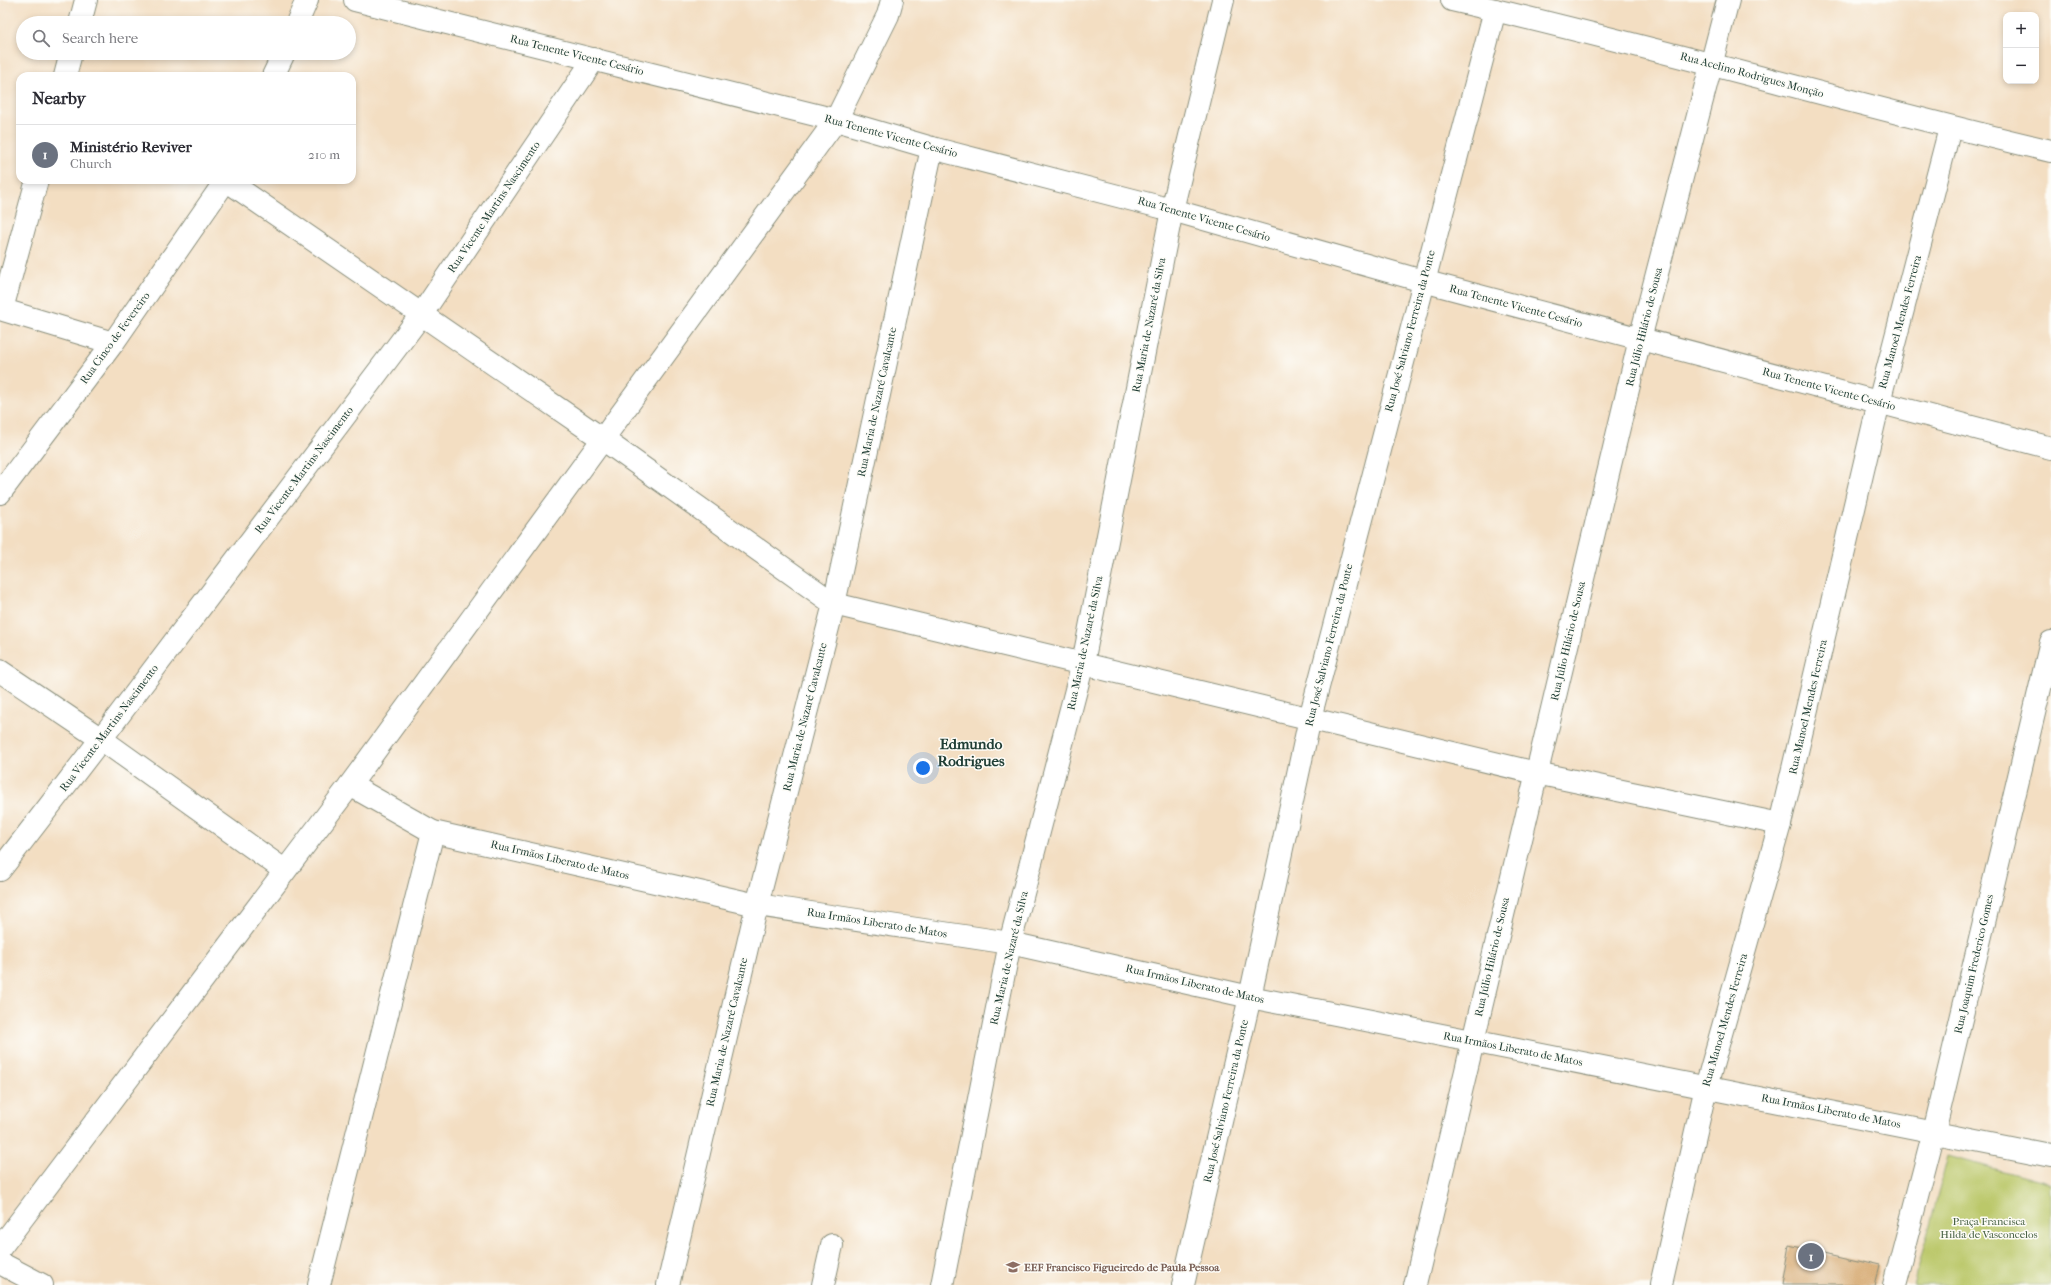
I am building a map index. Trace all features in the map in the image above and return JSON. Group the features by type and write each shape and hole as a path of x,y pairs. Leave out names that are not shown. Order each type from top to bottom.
{"street":[{"path":"82,16 86,0"},
{"path":"300,16 306,0"},
{"name":"Rua Tenente Vicente Cesário","path":"355,0 836,120 932,148 1172,210 1423,281 2051,448"},
{"path":"0,1248 350,784 604,440 836,120 888,15 892,0"},
{"name":"Rua Maria de Nazaré da Silva","path":"942,1285 1010,943 1083,663 1172,210 1223,0"},
{"name":"Rua Acelino Rodrigues Monção","path":"1452,0 1711,64 1950,128 2051,152"},
{"name":"Rua Júlio Hilário de Sousa","path":"1415,1285 1640,339 1728,0"},
{"name":"Rua José Salviano Ferreira da Ponte","path":"1183,1285 1250,997 1310,718 1495,10"},
{"name":"Rua Vicente Martins Nascimento","path":"0,870 101,739 421,315 594,59"},
{"path":"66,72 69,60"},
{"path":"276,72 281,60"},
{"name":"Rua Manoel Mendes Ferreira","path":"1661,1285 1706,1086 1780,824 1879,402 1950,128"},
{"name":"Rua Maria de Nazaré Cavalcante","path":"668,1285 757,905 834,604 932,148"},
{"path":"36,184 1,309 113,343"},
{"name":"Rua Cinco de Fevereiro","path":"0,493 113,343 223,184"},
{"path":"232,184 604,440 834,604 1536,773 1780,824"},
{"name":"Rua Joaquim Frederico Gomes","path":"1894,1285 1934,1132 2051,642"},
{"path":"0,671 101,739 284,870"},
{"name":"Rua Irmãos Liberato de Matos","path":"350,784 433,832 757,905 1010,943 1250,997 1706,1086 2051,1156"},
{"path":"319,1285 433,832"},
{"path":"823,1285 832,1245"},
{"path":"0,1263 42,1285"}],"green space":[{"name":"Praça Francisca Hilda de Vasconcelos","path":"1948,1156 2051,1184 2051,1285 1914,1285"}],"building":[{"path":"1789,1245 1879,1266 1874,1285 1782,1285"}],"place":[{"name":"Ministério Reviver","path":"1811,1256"},
{"name":"EEF Francisco Figueiredo de Paula Pessoa","path":"1013,1267"}],"district":[{"name":"Edmundo Rodrigues","path":"971,752"}]}
